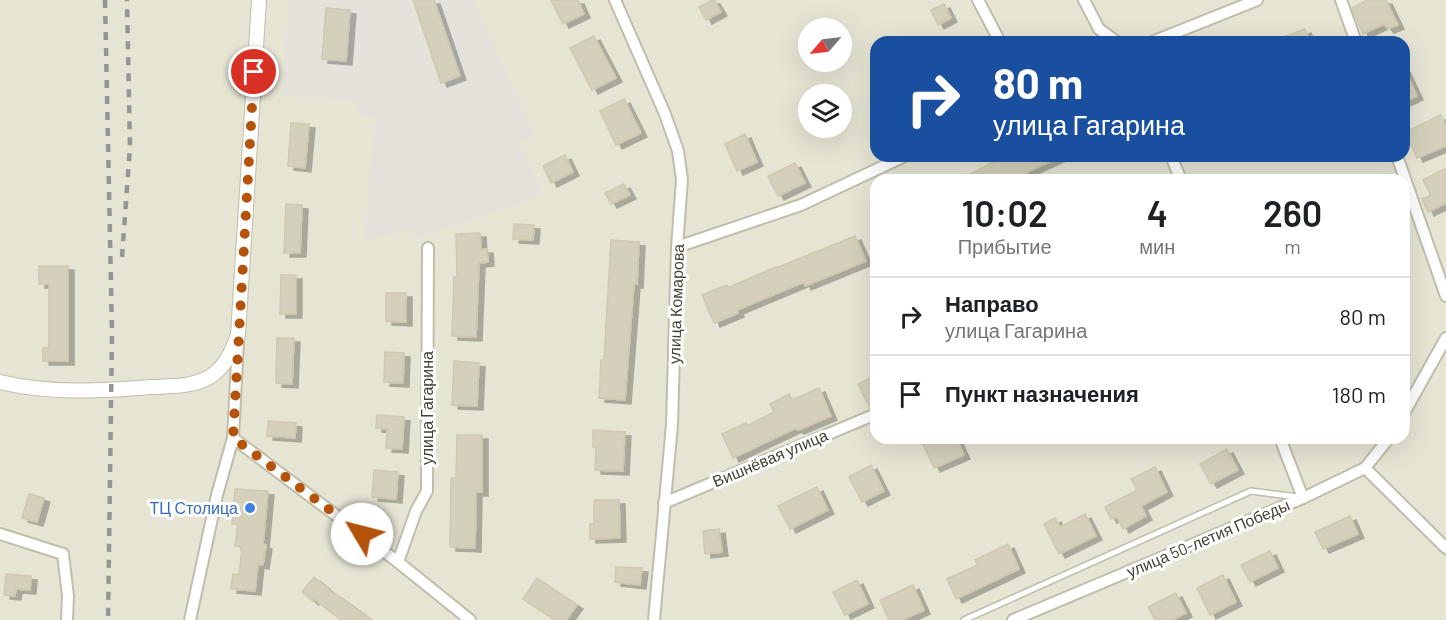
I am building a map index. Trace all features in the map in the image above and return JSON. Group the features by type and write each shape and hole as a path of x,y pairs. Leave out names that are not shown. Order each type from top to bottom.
{"street":[{"path":"190,620 217,495 233,438 258,0"},
{"name":"улица Комарова","path":"615,0 665,114 678,151 682,180 677,247 672,425 654,620"},
{"path":"978,0 997,36"},
{"path":"1084,0 1099,29 1109,36"},
{"path":"1167,36 1257,0"},
{"path":"1341,0 1354,36"},
{"path":"677,247 801,205 892,162"},
{"path":"1410,195 1446,296"},
{"name":"улица Гагарина","path":"398,562 416,511 427,491 428,248"},
{"path":"0,382 54,391 111,391 188,385 208,378 219,370 229,357 238,335"},
{"path":"1410,402 1446,338"},
{"name":"Вишнёвая улица","path":"664,502 870,416"},
{"path":"233,438 398,562 470,620"},
{"path":"1282,444 1303,498"},
{"name":"улица 50-летия Победы","path":"1014,620 1303,498 1365,468 1384,444"},
{"path":"1365,468 1446,548"},
{"path":"0,534 63,554 68,596 67,620"}],"lane":[{"path":"964,620 1251,491 1303,498"}],"shaded area":[{"path":"0,0 1446,0 1446,620 0,620"},
{"path":"289,0 473,0 534,135 519,143 543,195 415,239 414,228 364,241 375,116 358,115 357,100 281,96"}],"building":[{"path":"413,0 434,0 460,76 441,83"},
{"path":"551,0 578,0 584,14 563,24"},
{"path":"712,0 721,12 706,20 699,7"},
{"path":"1367,0 1386,0 1398,25 1388,29 1384,24 1363,34 1352,8"},
{"path":"944,4 951,18 938,25 931,10"},
{"path":"326,8 350,10 346,61 322,59"},
{"path":"1305,29 1308,36 1286,36"},
{"path":"594,36 616,78 592,90 570,48"},
{"path":"1410,81 1417,96 1410,99"},
{"path":"624,99 641,133 616,145 600,111"},
{"path":"1441,115 1446,126 1446,146 1417,158 1410,143 1410,130"},
{"path":"291,123 309,124 305,168 288,166"},
{"path":"745,134 757,162 737,171 725,144"},
{"path":"565,155 573,172 551,183 543,166"},
{"path":"994,162 1049,162 1027,172 1028,174 970,174"},
{"path":"795,163 805,183 778,196 768,176"},
{"path":"1446,168 1446,203 1428,212 1422,199 1431,195 1423,180"},
{"path":"624,184 630,195 611,204 605,193"},
{"path":"286,204 302,205 300,253 284,253"},
{"path":"514,224 534,225 533,240 513,239"},
{"path":"480,233 481,249 487,249 488,262 479,263 476,337 452,336 454,277 457,277 456,234"},
{"path":"855,236 866,261 805,286 804,282 737,310 738,313 714,323 702,295 727,285 727,288"},
{"path":"611,240 639,242 625,400 599,398 601,360 604,360"},
{"path":"39,266 68,266 68,361 43,361 43,348 49,348 49,284 39,284"},
{"path":"281,275 296,275 296,314 280,314"},
{"path":"386,293 406,293 406,322 386,321"},
{"path":"277,338 294,338 292,384 276,383"},
{"path":"385,352 404,353 403,383 384,382"},
{"path":"454,361 479,363 477,406 452,405"},
{"path":"870,378 870,408 858,384"},
{"path":"819,388 831,416 798,430 796,428 733,458 722,434 746,423 747,426 774,412 770,404 789,394 792,400"},
{"path":"377,415 404,417 402,449 386,448 387,429 376,428"},
{"path":"268,421 296,423 295,438 267,436"},
{"path":"593,430 625,432 623,471 595,470 596,447 593,447"},
{"path":"457,435 482,435 482,492 476,492 475,548 450,547 451,478 456,478"},
{"path":"923,444 959,444 964,455 934,468"},
{"path":"1227,449 1238,470 1211,484 1200,464"},
{"path":"871,465 884,491 862,502 849,477"},
{"path":"1155,467 1167,492 1141,506 1146,516 1123,529 1117,517 1111,519 1105,507 1137,490 1131,479"},
{"path":"374,470 398,472 396,499 372,497"},
{"path":"817,487 828,510 790,529 778,506"},
{"path":"235,489 268,491 263,544 266,545 263,565 258,564 255,591 231,589 233,574 239,575 242,547 235,546 238,524 232,524"},
{"path":"29,494 44,498 37,522 22,518"},
{"path":"594,500 619,500 620,538 590,539 590,524 594,524"},
{"path":"1085,514 1096,536 1059,554 1044,524 1055,518 1060,527"},
{"path":"1350,516 1358,534 1323,549 1315,532"},
{"path":"719,529 722,552 705,554 703,531"},
{"path":"1008,544 1019,569 956,599 947,579 978,565 975,560"},
{"path":"1270,551 1278,568 1250,582 1241,565"},
{"path":"616,567 642,568 640,585 615,582"},
{"path":"6,574 31,576 30,590 16,589 15,596 4,595"},
{"path":"1223,575 1236,602 1210,615 1197,588"},
{"path":"314,577 335,595 372,620 341,620 314,599 313,601 302,592"},
{"path":"537,578 577,605 566,620 555,620 523,599"},
{"path":"857,580 868,604 845,615 833,592"},
{"path":"913,585 924,610 902,620 889,620 880,600"},
{"path":"1176,593 1186,613 1172,620 1155,620 1148,607"}],"railway":[{"path":"105,0 112,333 108,620"},
{"path":"122,257 130,147 127,0"}],"place":[{"name":"ТЦ Столица","path":"250,508"}],"route":[{"path":"254,72 233,438 362,534"}]}
